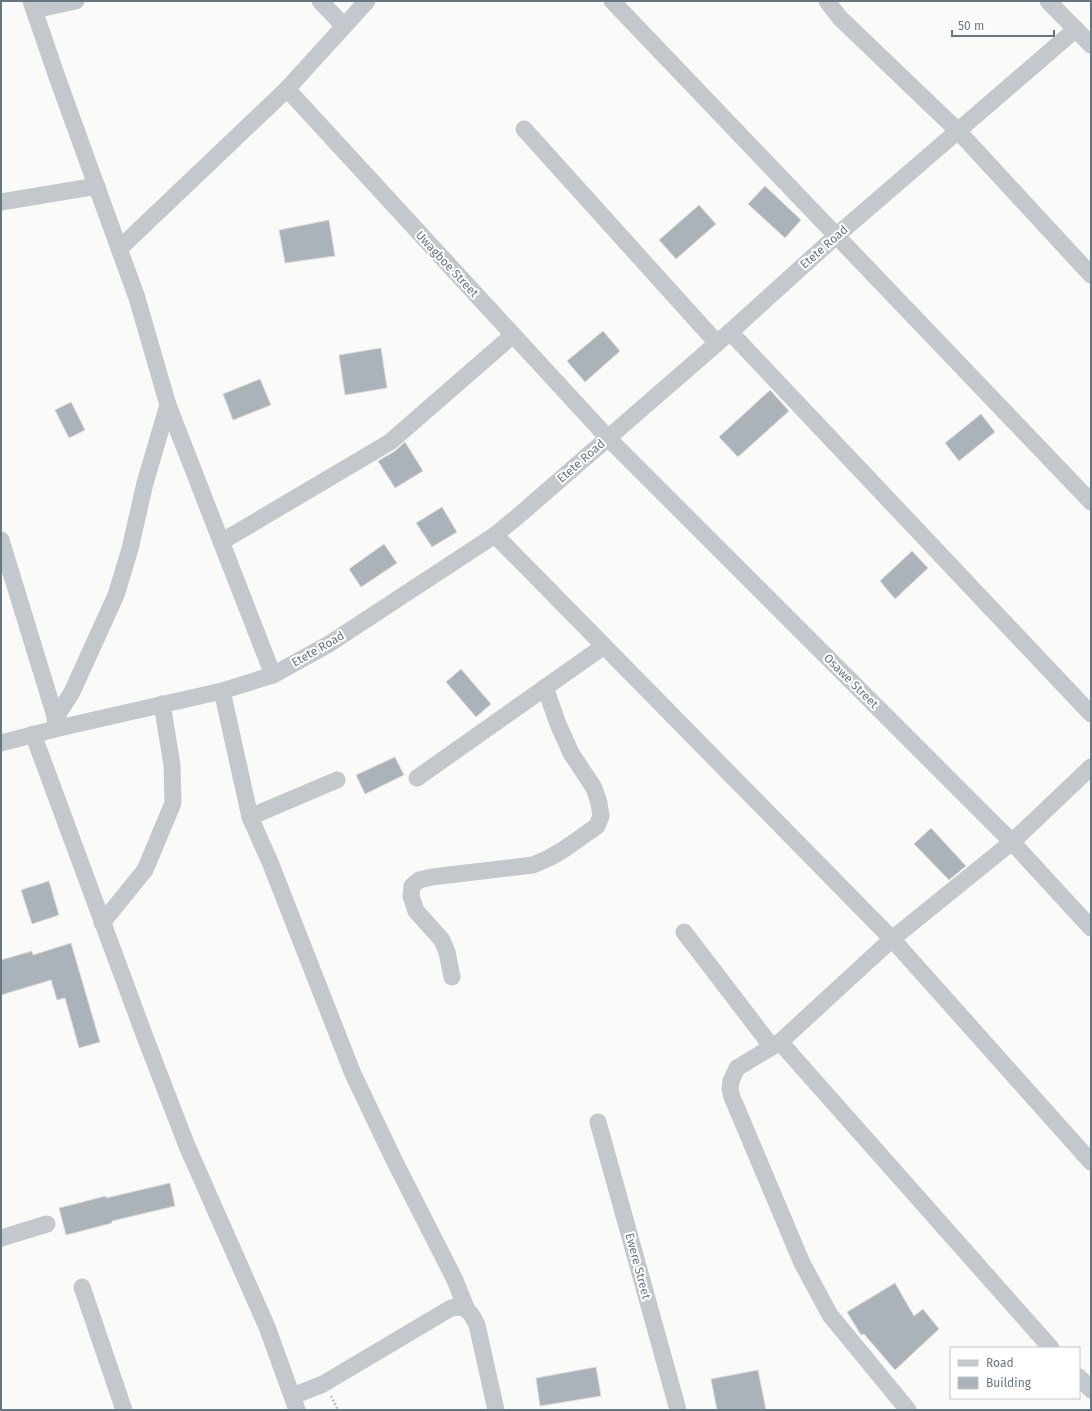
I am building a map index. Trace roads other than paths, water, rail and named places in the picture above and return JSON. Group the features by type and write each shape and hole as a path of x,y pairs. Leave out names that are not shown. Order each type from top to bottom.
{"street":[{"path":"76,1 33,6 57,77 137,298 168,405 273,675"},
{"path":"320,1 344,26"},
{"path":"119,249 287,90 367,1"},
{"path":"612,1 1091,502"},
{"path":"827,1 840,18 958,132 1091,275"},
{"path":"1048,1 1091,45"},
{"name":"Etete Road","path":"1,743 33,734 57,723 162,704 222,691 273,675 328,644 495,535 730,332 836,236 1076,29"},
{"name":"Uwagboe Street","path":"287,90 608,438"},
{"path":"524,128 717,343"},
{"path":"1,202 96,186"},
{"path":"730,332 1091,714"},
{"path":"221,542 390,442 513,335"},
{"path":"57,723 116,595 130,549 145,483 168,405"},
{"name":"Osawe Street","path":"608,438 1012,842 1091,928"},
{"path":"495,535 892,939 1091,1162"},
{"path":"1,540 57,723"},
{"path":"417,778 604,646"},
{"path":"452,976 447,952 442,940 416,911 411,896 412,886 419,880 432,877 533,864 563,850 597,826 601,816 599,803 594,788 571,753 558,724 546,687"},
{"path":"222,691 250,817 270,862 353,1074 394,1160 454,1278 467,1310"},
{"path":"102,923 145,870 173,804 172,765 162,704"},
{"path":"33,734 102,923 187,1146 267,1327 295,1403 323,1384 451,1308 460,1307 467,1310 473,1316 477,1325 496,1410"},
{"path":"908,1410 830,1315 802,1263 732,1097 730,1089 731,1081 737,1068 776,1045 892,939 1012,842 1091,766"},
{"path":"250,817 337,780"},
{"path":"684,932 776,1045 1050,1347"},
{"name":"Ewere Street","path":"598,1122 678,1410"},
{"path":"1,1238 47,1224"},
{"path":"82,1287 124,1410"},
{"path":"1080,1378 1091,1390"}]}
